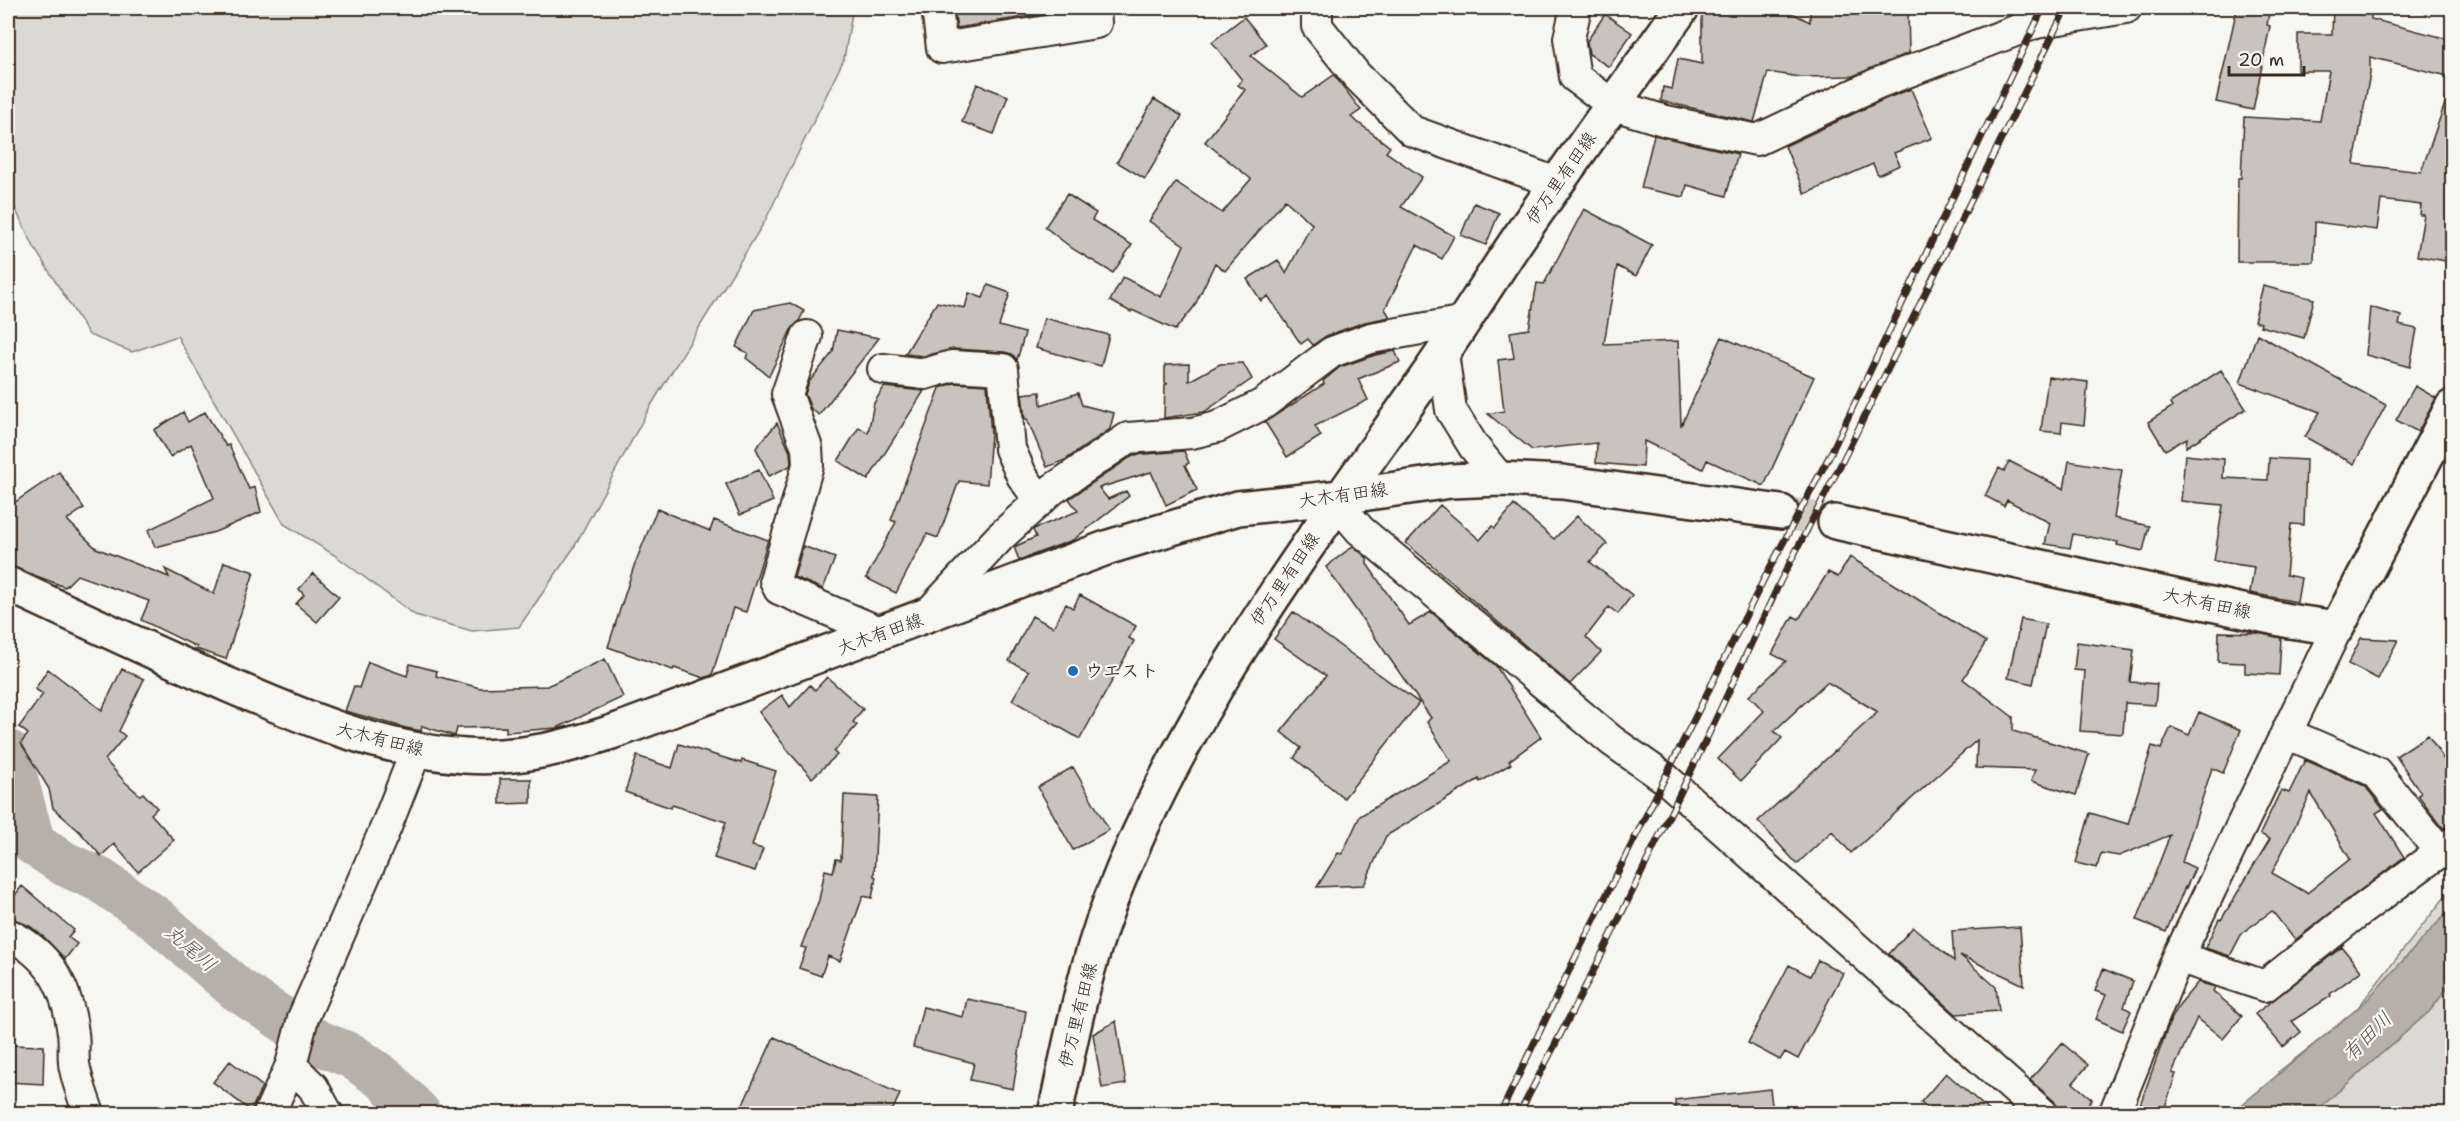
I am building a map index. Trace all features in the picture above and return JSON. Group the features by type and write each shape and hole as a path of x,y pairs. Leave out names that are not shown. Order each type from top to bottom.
{"main road":[{"name":"伊万里有田線","path":"1055,1113 1073,1030 1110,902 1159,791 1201,712 1292,566 1443,353 1557,183 1682,8"},
{"path":"2337,628 2452,407"},
{"name":"大木有田線","path":"8,584 136,645 314,721 366,739 417,751 468,756 509,755 575,745 1109,547 1238,508 1341,497 1451,480 1500,479 1562,482 1781,512"},
{"name":"大木有田線","path":"1835,522 2289,621 2337,628"}],"street":[{"path":"937,8 942,48 1096,23 1095,8"},
{"path":"1317,8 1317,26 1357,76 1412,131 1557,183"},
{"path":"1563,8 1575,77 1613,105 1666,121 1757,140 1878,83 2036,23 2126,8"},
{"path":"1569,38 1576,8"},
{"path":"925,617 1000,537 1040,501 1089,463 1128,438 1192,433 1217,427 1263,405 1332,352 1371,338 1464,321"},
{"path":"807,336 787,394 807,448 808,465 775,580 779,589 882,633"},
{"path":"1443,353 1451,410 1474,447 1500,479"},
{"path":"883,369 925,374 952,366 1003,369 1010,449 1022,476 1040,501"},
{"path":"1341,497 1349,517 1360,530 1612,741 1666,779 2043,1113"},
{"path":"2114,1113 2178,957 2337,628"},
{"path":"2178,957 2265,986 2353,916 2446,848 2376,772 2286,733"},
{"path":"268,1113 291,1065 303,1018 417,751"},
{"path":"8,934 38,953 54,971 65,995 73,1033 74,1068 89,1113"},
{"path":"291,1065 313,1087 328,1113"}],"shaded area":[{"path":"8,8 853,8 844,59 765,221 650,407 573,549 519,627 472,631 415,615 336,556 284,524 177,336 132,352 89,335 35,249 8,194"},
{"path":"2452,888 2452,1113 2268,1114 2278,1072 2352,1015"}],"water":[{"name":"有田川","path":"2452,907 2452,982 2430,1011 2314,1113 2232,1113 2365,1002"}],"building":[{"path":"954,8 1060,8 1060,11 957,28"},
{"path":"1782,8 1810,22 1810,8 1908,10 1909,53 1853,76 1800,77 1768,72 1754,122 1661,101 1663,87 1672,89 1678,59 1702,64 1702,13"},
{"path":"2237,8 2270,8 2267,25 2270,26 2253,110 2216,102"},
{"path":"2333,8 2371,8 2371,19 2452,40 2452,77 2370,57 2370,73 2354,164 2421,172 2449,92 2452,92 2452,262 2417,256 2424,215 2420,215 2421,205 2381,200 2377,230 2315,222 2314,262 2237,262 2238,178 2241,178 2244,117 2320,121 2329,71 2298,71 2298,34 2332,34"},
{"path":"1605,14 1632,33 1609,67 1589,54 1587,41"},
{"path":"1244,17 1266,44 1251,56 1302,97 1334,75 1361,110 1351,117 1390,147 1386,152 1422,177 1401,207 1454,236 1442,259 1417,245 1385,309 1390,317 1365,322 1326,336 1313,345 1308,339 1301,344 1268,296 1261,301 1247,279 1278,260 1286,273 1312,224 1285,200 1225,271 1215,263 1194,307 1175,330 1110,301 1123,277 1161,297 1184,245 1149,221 1176,182 1222,213 1251,179 1205,142 1245,90 1238,85 1242,80 1212,42"},
{"path":"977,84 1008,96 994,134 962,122"},
{"path":"1911,89 1932,138 1894,153 1900,165 1878,175 1873,164 1805,194 1785,146"},
{"path":"1154,99 1182,116 1145,179 1117,162"},
{"path":"1654,135 1738,154 1726,196 1687,185 1684,197 1641,188"},
{"path":"1067,194 1096,213 1092,220 1132,245 1113,273 1073,249 1045,227"},
{"path":"1474,203 1499,213 1486,245 1461,235"},
{"path":"1584,209 1652,245 1636,276 1617,266 1604,344 1678,341 1681,426 1722,337 1814,377 1764,486 1707,460 1703,469 1644,441 1643,467 1596,463 1597,443 1532,450 1488,414 1504,411 1498,360 1514,358 1510,332 1529,329 1537,283 1544,284"},
{"path":"988,285 1010,293 999,326 1025,333 1017,360 1012,354 1004,352 953,349 924,356 905,354 937,302 965,308 969,293 983,298"},
{"path":"2263,286 2314,299 2304,338 2260,326 2261,323 2254,321"},
{"path":"790,303 804,311 791,330 769,376 746,358 748,353 736,347 754,310"},
{"path":"2370,307 2401,316 2399,325 2417,329 2410,367 2366,355"},
{"path":"1044,318 1109,335 1101,366 1036,348"},
{"path":"837,330 879,338 819,415 811,409 805,394 809,382 833,352"},
{"path":"2257,334 2386,405 2354,464 2305,437 2320,412 2240,383"},
{"path":"1395,351 1400,362 1358,379 1368,400 1315,426 1321,436 1287,457 1265,422 1324,384 1323,381 1340,367"},
{"path":"1243,363 1252,379 1204,412 1164,418 1165,384 1168,384 1165,383 1165,365 1189,364 1189,381 1220,364"},
{"path":"2221,370 2246,409 2186,447 2187,438 2165,450 2148,422 2172,407 2170,403"},
{"path":"2048,377 2088,382 2084,425 2062,422 2061,433 2041,431"},
{"path":"954,383 987,385 991,434 987,484 959,481 938,538 927,534 896,593 866,578 896,522 891,520 940,388"},
{"path":"2415,386 2436,398 2418,432 2396,420"},
{"path":"884,387 924,391 868,480 838,461 859,427 868,433 874,403"},
{"path":"1040,392 1041,405 1078,393 1082,405 1114,413 1110,429 1065,460 1047,467 1027,419 1025,419 1022,394"},
{"path":"183,412 188,422 205,412 226,446 229,445 249,489 255,487 261,512 215,532 155,547 148,530 214,498 191,444 170,457 154,430"},
{"path":"777,423 790,452 791,463 790,466 769,476 756,448"},
{"path":"1184,451 1189,463 1185,465 1197,490 1166,505 1151,472 1099,488 1108,499 1126,491 1129,496 1073,540 1019,560 1014,547 1036,537 1033,530 1036,528 1078,511 1069,499 1134,455"},
{"path":"2185,455 2224,459 2223,478 2268,480 2269,458 2306,460 2304,525 2291,524 2286,575 2301,578 2297,602 2250,593 2254,567 2214,561 2223,505 2181,501"},
{"path":"2009,461 2064,489 2069,461 2122,470 2114,518 2149,526 2143,551 2117,545 2118,542 2073,534 2070,548 2045,544 2050,523 2007,500 2004,506 1985,496 1999,468 2004,471"},
{"path":"759,470 773,501 740,515 726,484"},
{"path":"59,472 84,508 67,520 96,548 169,577 165,569 214,594 224,562 254,572 226,659 196,649 197,647 141,620 149,601 77,575 65,587 8,565 8,507"},
{"path":"1440,505 1480,540 1492,526 1495,528 1514,505 1554,539 1577,516 1607,544 1590,562 1632,595 1618,614 1609,607 1586,637 1601,652 1570,684 1406,543"},
{"path":"657,509 710,531 714,520 768,540 746,612 733,608 712,675 704,678 674,668 673,670 608,647 634,566"},
{"path":"803,546 835,558 823,589 794,577"},
{"path":"1353,546 1367,558 1367,564 1409,625 1431,612 1496,666 1541,737 1509,761 1511,764 1480,782 1479,779 1386,836 1364,885 1317,887 1338,853 1342,854 1360,816 1451,761 1427,722 1431,718 1326,567"},
{"path":"1850,557 1986,642 1963,679 2013,717 2013,731 2089,754 2076,795 2031,781 2035,770 1976,768 1977,740 1851,853 1832,831 1797,864 1758,821 1878,712 1827,682 1774,731 1782,738 1741,781 1718,759 1764,711 1749,696 1786,661 1772,654 1793,616 1799,619 1828,572 1838,577"},
{"path":"313,573 339,597 317,622 296,604 304,595 299,589"},
{"name":"ウエスト","path":"1080,595 1136,626 1129,638 1134,641 1080,739 1012,700 1029,671 1009,661 1032,616 1053,627 1066,604 1073,608"},
{"path":"1293,612 1419,703 1344,798 1294,758 1301,748 1281,732 1326,676 1274,639"},
{"path":"2021,619 2046,624 2033,684 2008,678"},
{"path":"2219,632 2258,633 2281,638 2279,675 2245,673 2245,663 2218,662"},
{"path":"2361,638 2398,640 2378,679 2348,664"},
{"path":"2077,642 2134,650 2130,682 2157,684 2155,705 2125,703 2123,734 2080,731 2085,671 2074,670"},
{"path":"605,659 623,697 557,728 506,732 506,727 457,728 455,736 422,726 421,731 406,728 345,711 354,686 359,688 368,662 407,676 410,664 437,671 436,676 480,688 547,686"},
{"path":"48,669 102,710 122,669 144,679 119,731 125,736 105,760 125,782 140,795 143,793 157,808 151,814 174,840 138,872 114,844 101,856 79,831 53,808 49,789 21,743 28,734 19,727 43,694 35,689"},
{"path":"827,677 863,709 853,722 857,725 834,752 837,755 812,778 759,712 782,695 790,707 810,685 815,690"},
{"path":"2199,712 2241,730 2223,773 2212,768 2182,862 2195,868 2166,932 2137,920 2170,835 2119,856 2101,853 2097,868 2076,863 2090,813 2128,824 2152,746 2161,749 2171,727 2189,735"},
{"path":"2428,735 2452,772 2452,826 2443,828 2418,795 2421,793 2396,756"},
{"path":"679,744 776,771 752,846 763,849 755,871 714,858 726,822 672,805 671,808 625,792 637,756 672,768"},
{"path":"2305,760 2365,786 2383,809 2376,813 2404,857 2295,940 2272,911 2242,933 2230,956 2205,948 2219,919 2221,920 2270,839 2260,834 2281,790 2289,793","holes":["2311,793 2350,859 2307,893 2272,873"]},
{"path":"1073,767 1109,830 1073,850 1038,787"},
{"path":"500,779 531,779 531,803 500,804"},
{"path":"844,795 878,797 874,876 876,877 872,898 863,896 840,961 828,956 821,976 799,968 806,948 801,947 819,900 825,870 833,872 836,859 841,860"},
{"path":"22,886 74,930 68,937 77,944 65,959 31,927 8,916 14,908 8,904"},
{"path":"1913,927 1954,961 1952,931 2020,927 2024,985 1960,955 1996,987 1999,1011 1956,1014 1889,954"},
{"path":"2342,947 2361,971 2330,994 2331,996 2292,1021 2301,1032 2283,1047 2255,1014"},
{"path":"1818,960 1843,973 1798,1059 1785,1052 1780,1060 1748,1043 1789,965 1810,976"},
{"path":"2103,969 2133,981 2124,1007 2131,1011 2122,1031 2096,1019 2106,995 2095,991"},
{"path":"2198,982 2215,987 2213,991 2242,1016 2223,1039 2197,1018 2172,1073 2176,1074 2163,1113 2137,1113 2169,1024 2179,1005"},
{"path":"967,999 1026,1011 1013,1089 970,1080 974,1063 913,1047 923,1007 963,1017"},
{"path":"1116,1021 1126,1084 1102,1088 1093,1034"},
{"path":"774,1037 900,1094 891,1113 739,1113"},
{"path":"2062,1043 2088,1065 2073,1083 2092,1099 2080,1113 2060,1113 2054,1101 2030,1080"},
{"path":"8,1045 44,1046 43,1084 8,1082"},
{"path":"230,1061 262,1086 251,1111 213,1082"},
{"path":"1946,1073 1992,1113 1933,1113 1921,1102"},
{"path":"1770,1089 1773,1113 1676,1113 1675,1100"}],"waterway":[{"name":"丸尾川","path":"8,752 33,843 65,864 100,880 154,917 237,989 317,1042 352,1056 386,1080 419,1114"}],"tunnel":[{"path":"1781,512 1835,522"}],"railway":[{"path":"1500,1114 1766,575 1830,455 2043,8"},
{"path":"1519,1114 1597,964 1780,582 1841,464 2066,8"}],"place":[{"name":"ウエスト","path":"1073,671"}]}
